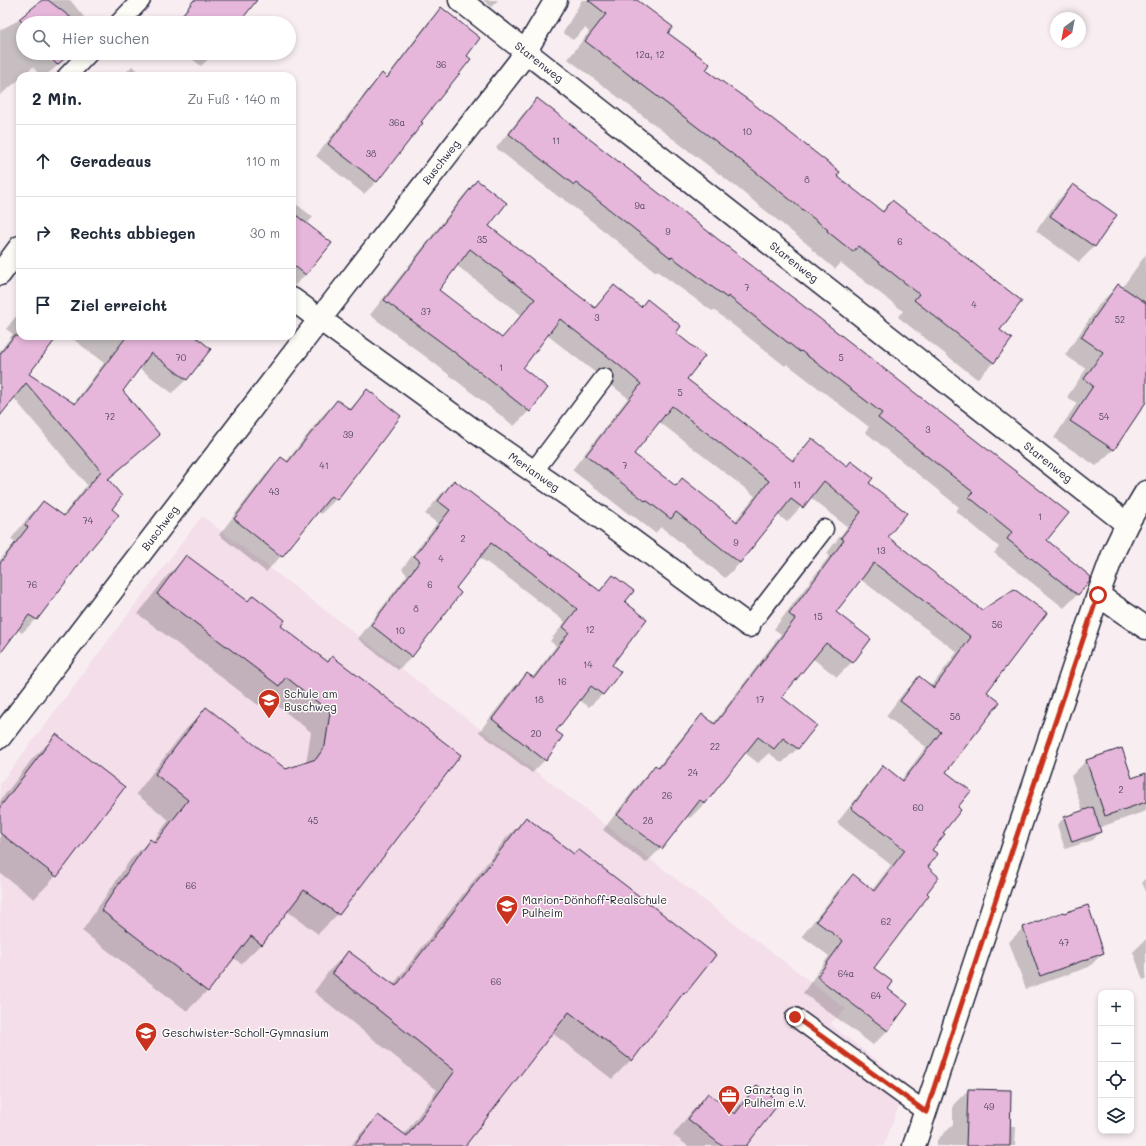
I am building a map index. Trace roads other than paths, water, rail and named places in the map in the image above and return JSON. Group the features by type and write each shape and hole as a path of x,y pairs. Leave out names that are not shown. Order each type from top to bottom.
{"street":[{"name":"Starenweg","path":"460,0 1127,524"},
{"name":"Buschweg","path":"0,736 526,52 556,0"},
{"path":"0,274 16,252"},
{"path":"296,302 320,319"},
{"name":"Merianweg","path":"320,319 533,472 607,522 749,626"},
{"path":"914,1146 1017,833 1098,595 1115,549 1127,524 1146,492"},
{"path":"1098,595 1146,628"}],"lane":[{"path":"125,16 141,0"},
{"path":"71,72 82,60"},
{"path":"533,472 604,378"},
{"path":"749,626 824,529"},
{"path":"795,1017 926,1112"}],"place":[{"name":"Schule am Buschweg","path":"269,720"},
{"name":"Marion-Dönhoff-Realschule Pulheim","path":"507,926"},
{"name":"Geschwister-Scholl-Gymnasium","path":"146,1052"},
{"name":"Ganztag in Pulheim e.V.","path":"729,1116"}]}
